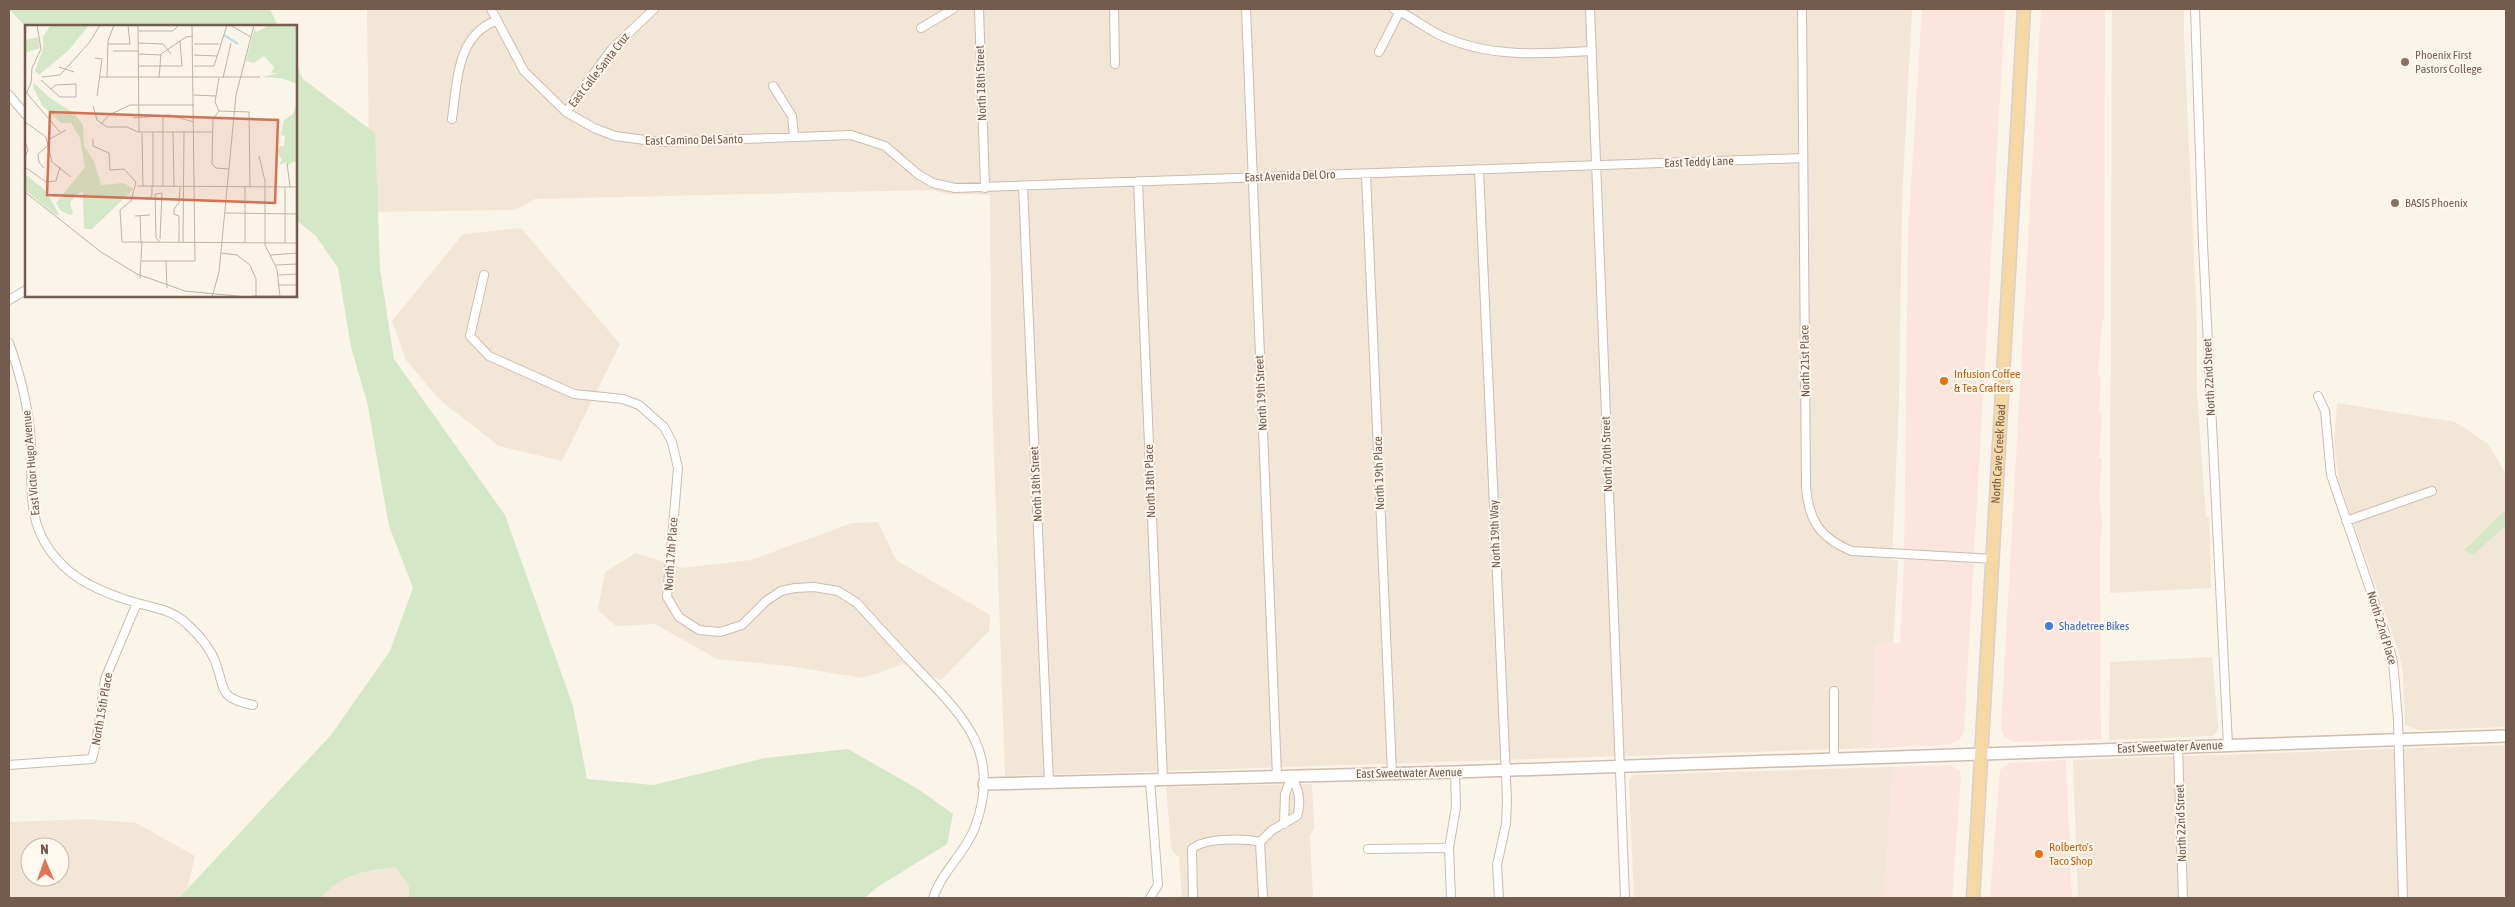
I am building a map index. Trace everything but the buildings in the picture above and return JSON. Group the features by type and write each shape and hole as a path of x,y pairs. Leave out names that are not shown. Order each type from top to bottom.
{"main road":[{"name":"North Cave Creek Road","path":"1972,898 1994,558 2024,9"}],"street":[{"name":"East Camino Del Santo","path":"490,9 524,71 566,112 594,128 635,140 660,142 851,135 885,146 919,175 933,183 954,188 985,188"},
{"name":"East Calle Santa Cruz","path":"566,112 611,50 652,9"},
{"path":"921,28 953,9"},
{"name":"North 18th Street","path":"979,9 985,188"},
{"path":"1114,9 1115,64"},
{"name":"North 19th Street","path":"1246,9 1277,776"},
{"name":"North 20th Street","path":"1590,9 1625,898"},
{"name":"North 21st Place","path":"1802,9 1806,485 1807,502 1812,519 1830,539 1852,551 1994,558"},
{"name":"North 22nd Street","path":"2195,9 2203,244 2228,745"},
{"path":"1379,52 1397,10 1443,37 1489,51 1514,54 1592,51"},
{"path":"452,119 459,66 465,52 477,30 496,21"},
{"path":"773,86 792,116 794,137"},
{"path":"9,95 25,114"},
{"name":"East Teddy Lane","path":"1596,166 1803,158"},
{"name":"East Avenida Del Oro","path":"985,188 1596,166"},
{"name":"North 19th Way","path":"1479,169 1506,769 1507,808 1506,824 1497,865 1498,898"},
{"name":"North 19th Place","path":"1366,174 1392,773"},
{"name":"North 18th Place","path":"1138,181 1162,780"},
{"name":"North 18th Street","path":"1023,186 1049,783"},
{"name":"North 17th Place","path":"484,275 470,336 489,356 574,394 623,399 639,405 664,426 672,442 678,468 667,597 679,617 698,630 720,632 742,625 766,600 781,591 814,587 838,591 857,603 958,710 976,740 984,784 982,802 975,828 942,877 933,898"},
{"path":"9,300 25,291"},
{"name":"East Victor Hugo Avenue","path":"9,347 26,405 30,440 32,511 38,529 46,544 69,571 101,590 137,603 165,610 182,620 197,634 216,662 222,690 230,699 252,705"},
{"name":"North 22nd Place","path":"2318,396 2325,411 2331,475 2389,646 2395,674 2403,898"},
{"path":"2346,521 2432,491"},
{"name":"North 15th Place","path":"9,765 92,759 97,738 105,679 137,603"},
{"path":"1834,691 1834,759"},
{"name":"East Sweetwater Avenue","path":"984,784 1455,772 2506,736"},
{"name":"North 22nd Street","path":"2178,747 2184,898"},
{"path":"1451,898 1449,848 1456,807 1455,772"},
{"path":"1284,824 1286,794 1292,776"},
{"path":"1193,898 1192,849 1196,845 1210,841 1260,842 1272,830 1297,816 1300,808 1299,794 1292,776"},
{"path":"1150,780 1158,886 1150,898"},
{"path":"1260,842 1263,898"},
{"path":"1368,849 1449,848"}],"shaded area":[{"path":"367,9 1912,9 1902,198 1899,399 1892,560 1898,560 1893,644 1876,644 1872,748 1005,776 992,395 990,195 948,194 931,190 535,199 515,210 370,212"},
{"path":"1922,9 2005,9 1964,731 1960,739 1954,743 1932,746 1872,748 1876,643 1900,643 1904,567 1908,234"},
{"path":"2041,9 2105,9 2104,320 2102,321 2098,376 2101,376 2099,412 2102,412 2099,457 2102,458 2099,497 2102,521 2100,552 2101,740 2013,742 2004,736 2001,728"},
{"path":"2112,9 2184,9 2197,325 2197,394 2206,517 2209,517 2211,588 2110,593"},
{"path":"521,228 620,344 562,461 499,446 440,400 406,360 392,321 463,234"},
{"path":"2337,403 2455,422 2488,444 2506,474 2506,509 2464,550 2492,536 2506,525 2506,727 2418,730 2405,725 2403,672 2398,650 2339,481 2334,443"},
{"path":"878,522 896,560 990,615 989,631 941,680 903,664 863,678 789,666 717,659 655,624 616,626 598,610 605,572 636,553 682,568 751,560 852,523"},
{"path":"2212,657 2217,732 2212,736 2109,740 2110,662"},
{"path":"2506,745 2506,898 2078,898 2073,760"},
{"path":"2066,760 2072,898 1990,898 2000,770 2009,763"},
{"path":"1951,765 1960,771 1961,778 1952,898 1884,898 1893,767"},
{"path":"1893,767 1884,898 1634,898 1629,783 1630,778 1635,775"},
{"path":"1312,784 1314,828 1310,836 1313,898 1182,898 1179,857 1173,852 1171,846 1166,787"},
{"path":"89,819 136,823 195,856 187,890 179,898 9,898 9,822"},
{"path":"395,867 409,886 409,898 321,898 332,885 352,874"}],"green space":[{"path":"9,9 270,9 278,25 25,25"},
{"path":"298,68 303,79 375,133 380,269 394,359 505,515 573,706 587,779 653,785 765,758 848,749 918,789 953,814 947,844 876,888 865,898 409,898 409,886 395,867 364,872 346,878 329,889 321,898 179,898 331,735 390,651 413,588 389,526 367,402 351,347 338,268 316,236 298,222"},
{"path":"2506,509 2506,525 2473,555 2464,550"}],"place":[{"name":"Phoenix First Pastors College","path":"2405,62"},
{"name":"BASIS Phoenix","path":"2395,203"},
{"name":"Infusion Coffee & Tea Crafters","path":"1944,381"},
{"name":"Shadetree Bikes","path":"2049,626"},
{"name":"Rolberto's Taco Shop","path":"2039,854"}]}
